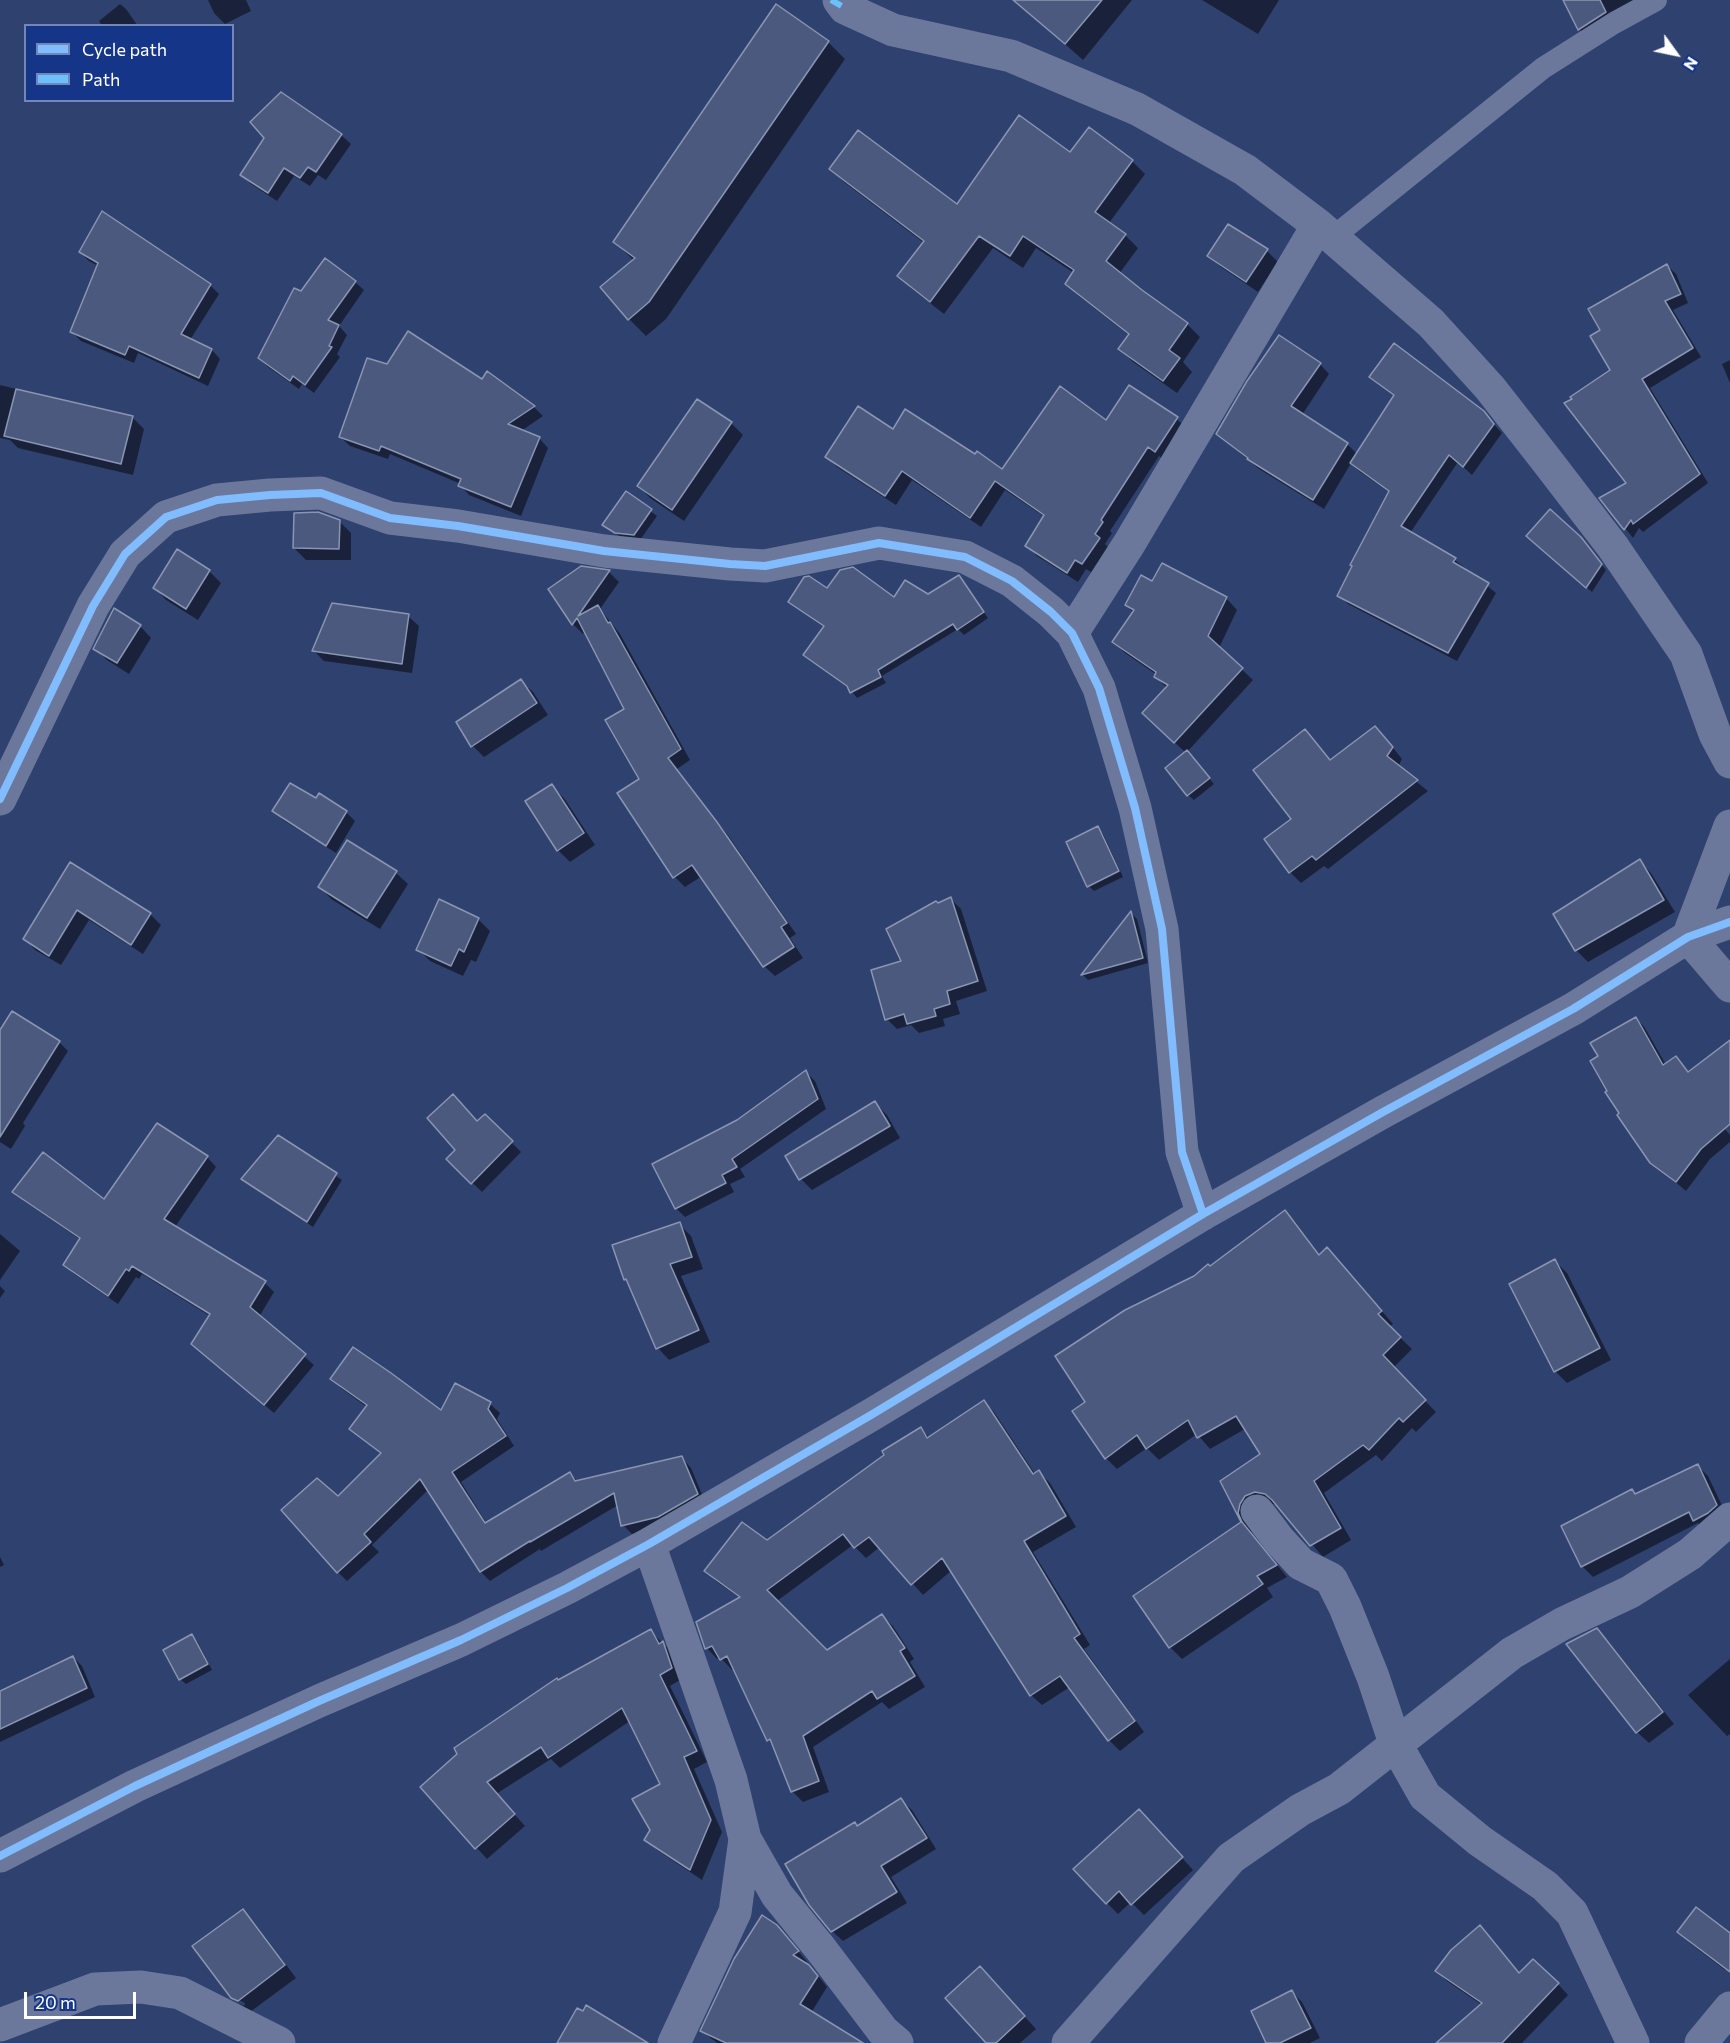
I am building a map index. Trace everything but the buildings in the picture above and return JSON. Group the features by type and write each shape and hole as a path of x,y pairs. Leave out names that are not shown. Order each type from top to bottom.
{"street":[{"path":"839,0 845,8 893,30 1011,56 1137,109 1245,170 1325,232 1431,323 1490,388 1553,469 1613,548 1686,654 1715,734 1730,762"},
{"path":"1072,633 1325,232"},
{"path":"0,800 93,606 125,554 166,517 217,500 321,493 390,518 458,526 604,551 730,564 765,566 879,543 965,557 1012,581 1051,612 1072,633 1099,688 1135,808 1162,929 1182,1152 1203,1214"},
{"path":"1688,937 1730,826"},
{"path":"0,1856 135,1786 319,1701 461,1640 567,1588 649,1544 871,1415 1203,1214 1383,1112 1573,1009 1688,937 1730,922"},
{"path":"1688,937 1730,986"},
{"path":"1257,1511 1301,1564 1330,1579 1345,1607 1373,1677 1395,1743 1425,1796 1480,1841 1545,1886 1572,1913 1633,2043"},
{"path":"1068,2043 1231,1858 1300,1810 1339,1789 1512,1653 1562,1624 1630,1592 1690,1554 1730,1519"},
{"path":"649,1544 731,1780 745,1839 777,1895 883,2031 897,2043"},
{"path":"674,2043 735,1912 745,1839"},
{"path":"0,2025 96,1989 141,1987 180,1993 279,2043"},
{"path":"1701,2043 1730,2008"}],"lane":[{"path":"1325,232 1543,69 1614,23 1656,0"}],"marked path":[{"path":"831,0 845,8"}],"cycle path":[{"path":"0,799 93,606 125,554 166,517 217,500 321,493 390,518 458,526 604,551 730,564 765,566 879,543 965,557 1012,581 1051,612 1072,633 1099,688 1135,808 1162,929 1182,1152 1203,1214"},
{"path":"0,1856 135,1786 319,1701 461,1640 567,1588 649,1544 871,1415 1203,1214 1383,1112 1573,1009 1688,937 1730,922"}]}
